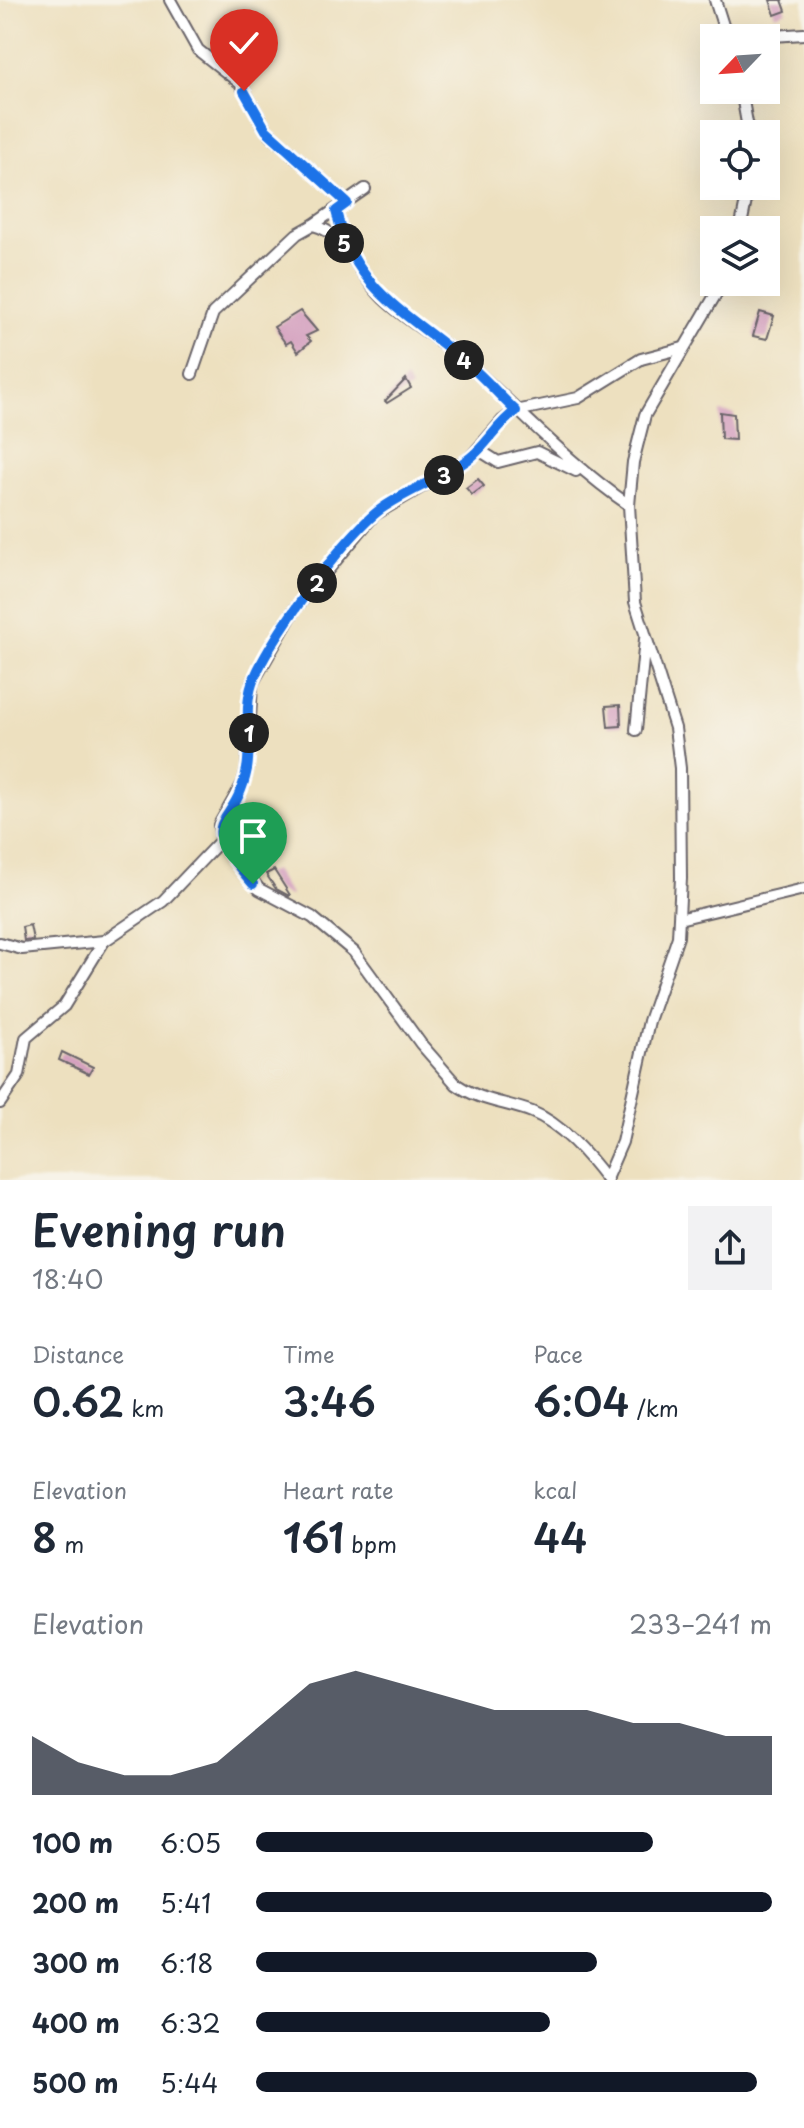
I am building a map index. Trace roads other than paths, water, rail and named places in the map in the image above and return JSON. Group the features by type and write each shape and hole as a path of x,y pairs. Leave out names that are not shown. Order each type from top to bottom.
{"street":[{"path":"170,0 198,50 240,83 266,130 347,203"},
{"path":"715,0 723,24"},
{"path":"780,36 804,34"},
{"path":"192,374 213,313 297,234 365,189"},
{"path":"336,211 349,252"},
{"path":"313,225 325,230 349,252 382,298 465,361 592,480"},
{"path":"683,348 641,359 578,398 516,411 502,421 479,450 445,475 417,487 374,515 278,635 252,684 247,769 243,783 219,825 221,840 259,889 312,917 354,952 421,1044 456,1084 471,1095 533,1112 550,1121 606,1179 622,1142 649,1021 672,956 679,919 680,768 669,702 635,602 629,505 642,423 715,296"},
{"path":"479,450 498,462 543,454 592,480 629,505"},
{"path":"636,730 645,633"},
{"path":"0,1103 19,1075 26,1038 51,1020 73,995 104,941 163,901 221,840"},
{"path":"679,919 804,889"},
{"path":"0,943 22,949 104,941"}]}
